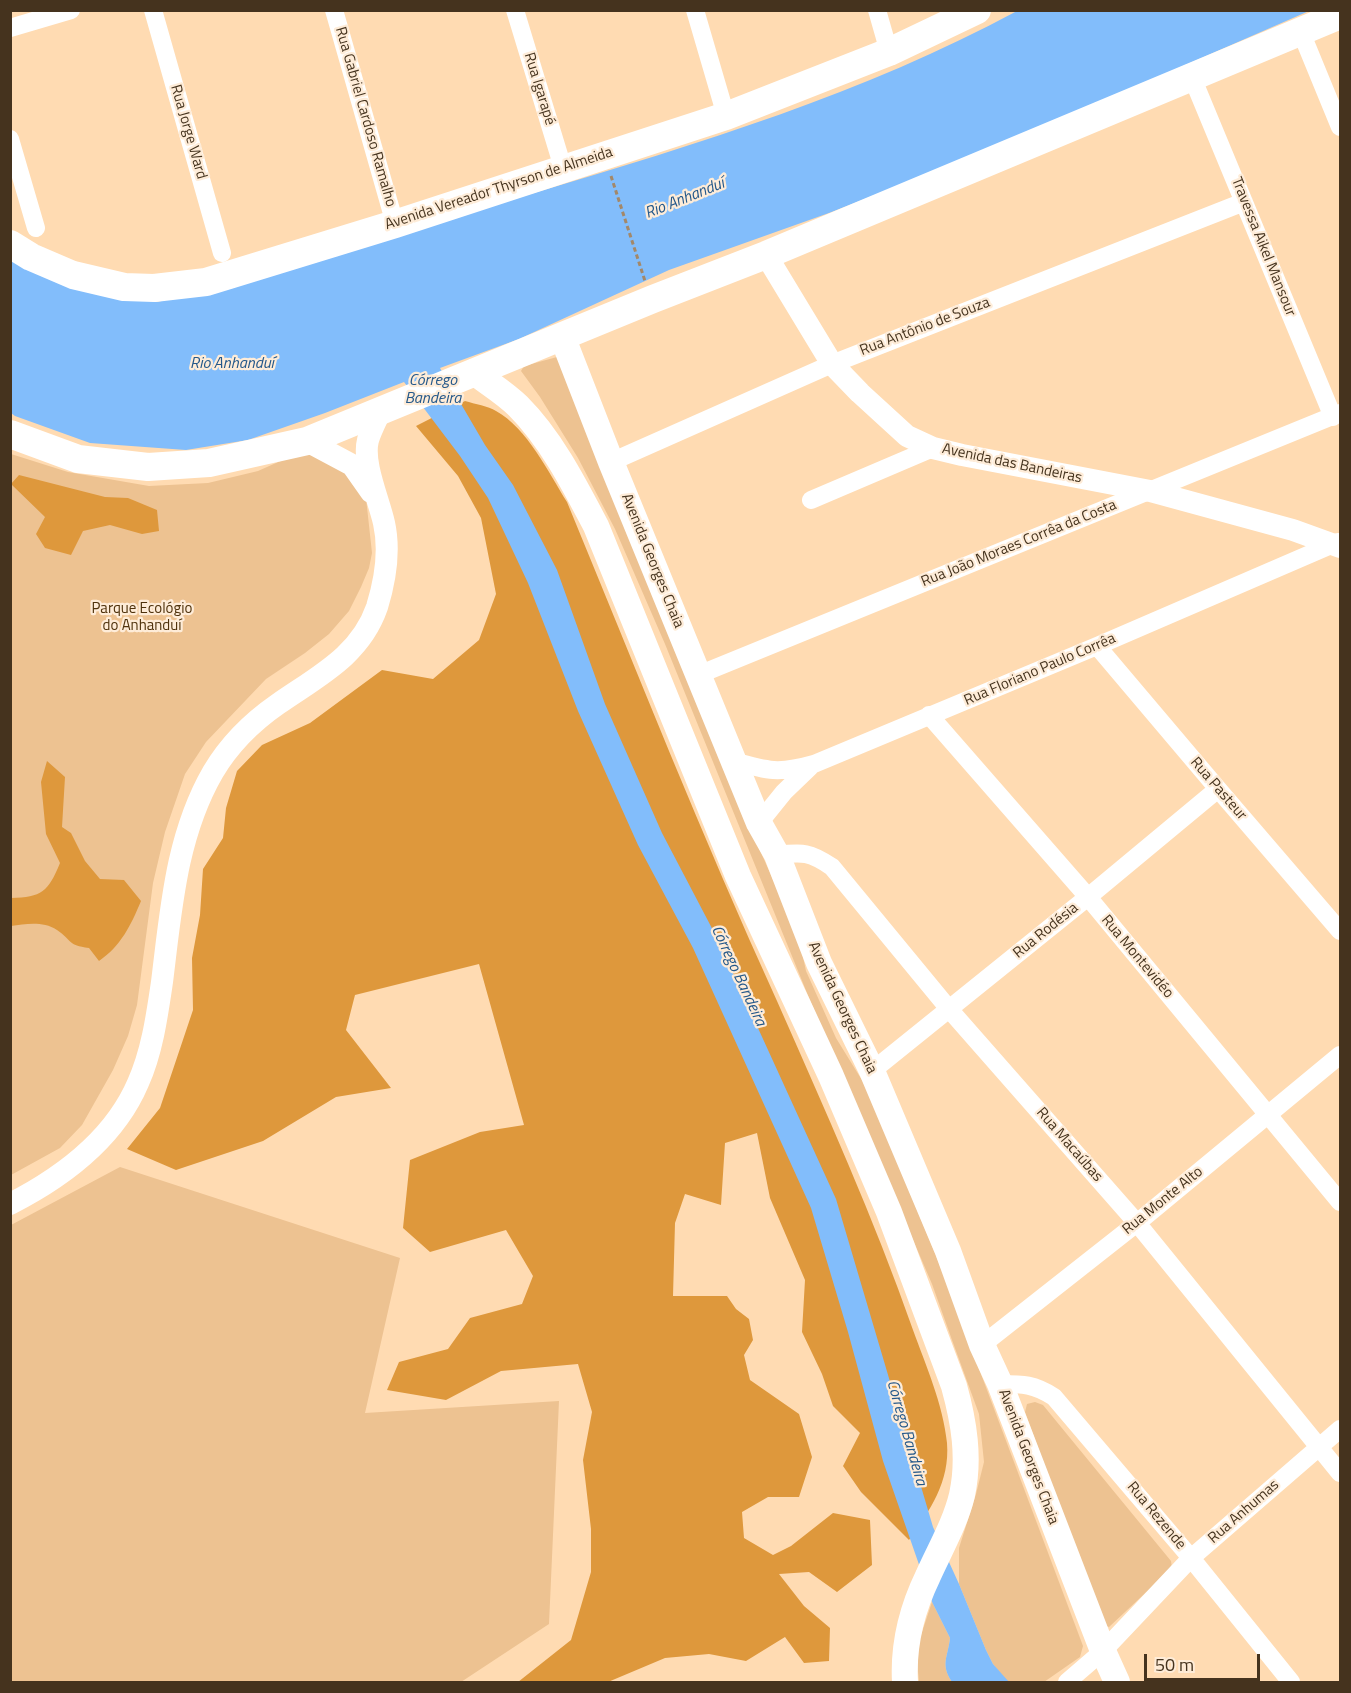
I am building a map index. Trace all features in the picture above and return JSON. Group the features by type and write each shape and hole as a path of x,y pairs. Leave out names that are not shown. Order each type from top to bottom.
{"main road":[{"name":"Avenida Vereador Thyrson de Almeida","path":"10,244 31,257 73,275 124,287 154,288 206,282 395,224 726,116 889,52 978,10"},
{"path":"10,434 78,459 148,467 209,463 307,441 766,255 1341,15"},
{"name":"Avenida Georges Chaia","path":"562,336 611,462 759,823 777,855 819,963 872,1071 948,1251 982,1345 1000,1384 1117,1683"},
{"path":"462,377 516,404 535,425 575,485 612,564 738,876 831,1077 889,1212 957,1395 966,1441 966,1471 962,1496 948,1537 917,1601 909,1630 904,1663 905,1683"},
{"path":"709,808 735,823 759,823"},
{"path":"780,966 797,956 807,956 819,963"}],"street":[{"path":"10,28 71,10"},
{"name":"Rua Jorge Ward","path":"153,10 222,253"},
{"name":"Rua Gabriel Cardoso Ramalho","path":"334,10 395,224"},
{"name":"Rua Igarapé","path":"515,10 563,168"},
{"path":"695,10 726,116"},
{"path":"877,10 889,52"},
{"path":"1301,32 1341,127"},
{"name":"Travessa Aikel Mansour","path":"1192,78 1337,415"},
{"path":"10,139 36,228"},
{"name":"Rua Antônio de Souza","path":"611,462 832,363 1244,202"},
{"name":"Avenida das Bandeiras","path":"766,255 832,363 860,393 907,436 933,448 962,455 1150,491 1338,544"},
{"path":"10,1204 41,1189 68,1170 95,1146 120,1115 138,1084 150,1050 159,1003 173,892 183,844 201,794 220,761 246,730 277,705 341,661 361,638 376,609 383,584 387,554 384,525 369,472 367,441 392,406"},
{"name":"Rua João Moraes Corrêa da Costa","path":"698,675 1337,415"},
{"path":"307,441 352,465 378,501"},
{"path":"811,500 933,448"},
{"name":"Rua Floriano Paulo Corrêa","path":"734,761 765,771 788,771 814,764 1338,544"},
{"name":"Rua Pasteur","path":"1097,646 1341,931"},
{"name":"Rua Montevidéo","path":"929,715 1088,897 1341,1202"},
{"path":"759,823 784,792 814,764"},
{"name":"Rua Rodésia","path":"872,1071 1218,789"},
{"name":"Rua Macaúbas","path":"777,855 802,852 814,855 832,867 949,1009 1137,1223 1341,1473"},
{"name":"Rua Monte Alto","path":"982,1345 1137,1223 1341,1055"},
{"name":"Rua Rezende","path":"1000,1384 1023,1384 1038,1387 1054,1397 1191,1558 1291,1683"},
{"name":"Rua Anhumas","path":"1066,1683 1103,1651 1191,1558 1341,1429"}],"path":[{"path":"608,166 647,286"}],"green space":[{"path":"557,357 754,837 799,938 806,971 836,1038 868,1090 945,1278 1083,1646 1080,1657 1044,1682 1007,1682 993,1664 986,1650 959,1584 959,1548 984,1462 979,1414 932,1284 807,993 665,644 615,529 578,458 521,371 524,366"},
{"name":"Parque Ecológio do Anhanduí","path":"303,451 343,468 366,498 372,553 369,568 349,611 329,634 266,679 206,742 185,774 165,832 153,883 137,1005 128,1036 113,1070 82,1125 60,1148 11,1175 11,454 68,472 149,486 208,483 258,471"},
{"path":"120,1167 400,1258 365,1413 559,1401 549,1624 461,1682 11,1682 11,1225"},
{"path":"1035,1402 1043,1405 1171,1561 1172,1568 1109,1627 1103,1625 1025,1412 1027,1404"},
{"path":"932,1602 950,1638 946,1670 952,1682 919,1682 916,1650"}],"shaded area":[{"path":"465,401 493,409 518,428 567,502 696,815 865,1205 898,1288 938,1400 947,1443 945,1470 937,1495 909,1540 861,1492 843,1466 860,1433 833,1406 822,1374 802,1332 805,1280 770,1198 757,1133 725,1143 721,1205 685,1194 675,1223 673,1296 727,1296 736,1309 749,1319 753,1340 744,1355 750,1380 799,1414 812,1457 799,1497 768,1497 742,1512 744,1538 773,1555 791,1546 833,1513 870,1520 872,1565 837,1592 809,1572 779,1574 804,1606 830,1628 829,1661 804,1663 785,1637 746,1661 709,1654 665,1658 608,1682 518,1682 571,1640 591,1572 591,1529 583,1460 592,1412 578,1364 501,1371 446,1400 387,1390 399,1362 448,1349 470,1318 522,1304 533,1276 506,1230 430,1252 403,1228 410,1160 480,1132 524,1125 479,964 355,995 346,1030 391,1088 336,1097 263,1141 176,1170 127,1149 160,1108 193,1010 192,958 200,915 203,869 223,838 226,808 237,771 262,745 310,723 382,670 433,679 479,640 496,594 481,518 458,476 416,426"},
{"path":"19,475 105,497 128,498 157,510 159,531 142,534 110,525 83,531 71,555 45,548 36,534 45,517 11,484"},
{"path":"47,761 65,777 62,827 71,833 85,861 100,879 124,880 141,901 124,934 113,949 99,961 89,948 73,944 52,927 34,924 11,926 11,898 30,896 43,891 52,881 60,863 46,834 41,782"}],"water":[{"path":"1017,11 1309,11 1002,145 829,213 669,270 519,339 440,368 485,445 513,485 557,570 605,704 662,833 716,936 836,1199 933,1527 986,1650 993,1664 1009,1682 952,1682 946,1670 950,1638 932,1602 883,1461 811,1208 693,948 638,845 578,711 528,583 488,498 460,456 404,382 248,440 186,450 90,443 15,416 11,413 11,256 71,288 157,302 234,284 719,136 841,92 959,40"}],"water label":[{"name":"Rio Anhanduí","path":"685,199"},
{"name":"Rio Anhanduí","path":"232,364"},
{"name":"Córrego Bandeira","path":"433,390"},
{"name":"Córrego Bandeira","path":"738,976"},
{"name":"Córrego Bandeira","path":"906,1433"}]}
